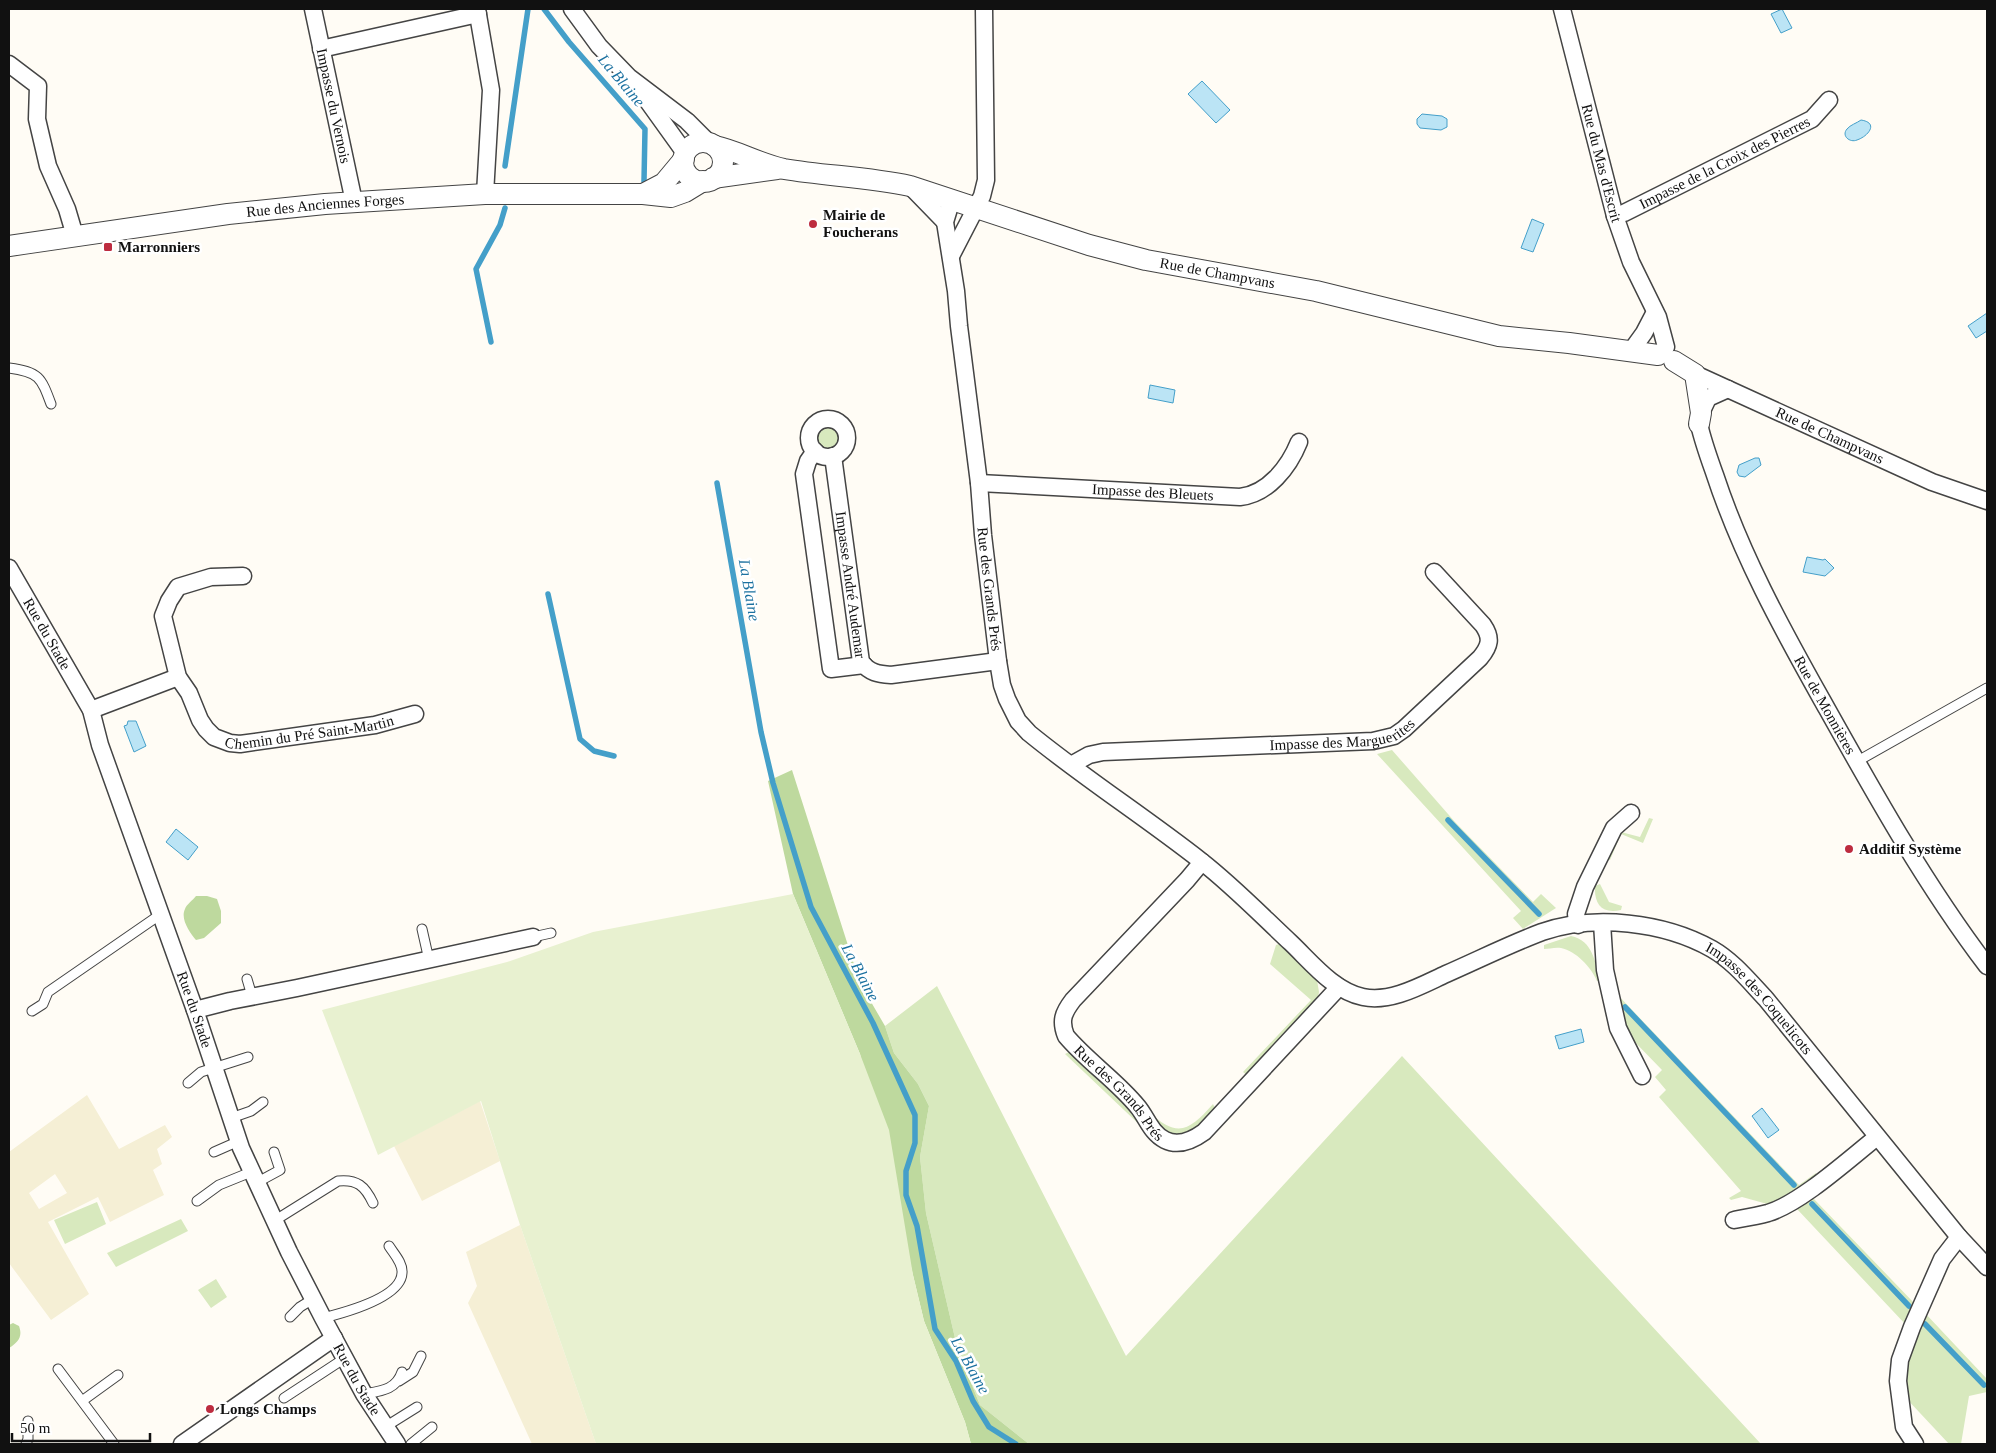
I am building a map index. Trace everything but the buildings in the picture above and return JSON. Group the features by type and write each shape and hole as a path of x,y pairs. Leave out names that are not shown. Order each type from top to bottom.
{"street":[{"name":"Impasse du Vernois","path":"313,9 354,202"},
{"path":"572,9 599,46 636,83 685,156 687,173 694,179 708,180 720,172 723,163 721,153 687,121 659,98 636,83"},
{"path":"951,256 982,196 986,180 984,9"},
{"name":"Rue du Mas d'Escrit","path":"1562,9 1615,216 1631,262 1662,328 1667,357"},
{"path":"321,48 478,11 491,90 485,194"},
{"path":"9,64 38,86 37,119 48,166 67,209 75,236"},
{"name":"Impasse de la Croix des Pierres","path":"1615,216 1812,119 1830,100"},
{"path":"685,156 695,144 712,144"},
{"name":"Rue de Champvans","path":"712,144 782,168 881,180 910,186 1089,245 1146,260 1316,291 1499,336 1667,357 1695,374 1932,482 1987,501"},
{"name":"Rue des Anciennes Forges","path":"643,194 664,183 685,156"},
{"name":"Rue de Champvans","path":"708,180 782,168"},
{"name":"Rue des Anciennes Forges","path":"9,246 228,214 354,202 485,194 643,194 671,197 708,180"},
{"path":"910,186 945,222"},
{"name":"Rue des Grands Prés","path":"952,200 945,222 951,256 979,483 983,535 998,661 1002,685 1012,710 1029,733 1202,862 1231,886 1319,971 1339,986 1365,997"},
{"path":"1631,351 1644,333 1655,312"},
{"name":"Rue de Monnières","path":"1667,357 1682,382 1692,415 1700,419"},
{"name":"Rue de Monnières","path":"1695,374 1700,419 1722,499 1741,545 1781,624 1856,762 1934,889 1987,966"},
{"path":"1700,419 1708,398 1728,388"},
{"path":"823,420 834,420 844,428 847,441 841,452 834,456 823,456 815,451 810,444 813,427 823,420"},
{"name":"Impasse des Bleuets","path":"979,483 1240,497 1251,496 1266,486 1292,460 1299,442"},
{"path":"815,451 808,461 804,474 831,669 864,665"},
{"name":"Impasse André Audemar","path":"834,456 861,662 875,673 891,674 998,661"},
{"name":"Rue du Stade","path":"9,568 92,710 100,745 195,1010 239,1141 254,1177 323,1318 364,1394 397,1444"},
{"name":"Impasse des Marguerites","path":"1071,764 1103,752 1372,741 1394,736 1404,729 1480,658 1490,642 1488,633 1483,626 1434,572"},
{"name":"Chemin du Pré Saint-Martin","path":"242,576 211,577 178,587 169,601 163,616 178,677 189,694 206,729 214,737 230,743 240,744 375,725 415,714"},
{"path":"92,710 178,677"},
{"path":"1578,925 1576,914 1584,887 1614,828 1631,814"},
{"name":"Rue des Grands Prés","path":"1202,862 1073,1000 1062,1017 1062,1027 1066,1036 1138,1107 1155,1133 1164,1140 1183,1143 1194,1140 1204,1132 1339,986"},
{"path":"1602,923 1605,970 1618,1028 1642,1076"},
{"name":"Impasse des Coquelicots","path":"1365,997 1385,997 1415,988 1544,932 1578,925 1631,923 1658,928 1712,949 1731,963 1766,999 1959,1237 1987,1267"},
{"path":"195,1010 533,937"},
{"path":"1734,1220 1770,1213 1795,1200 1824,1180 1877,1137"},
{"path":"1915,1444 1904,1427 1898,1381 1900,1360 1912,1327 1942,1259 1959,1237"},
{"path":"182,1444 334,1338"}],"lane":[{"path":"9,368 24,370 37,375 44,386 51,404"},
{"path":"1856,762 1987,688"},
{"path":"32,1011 43,1004 48,992 161,914"},
{"path":"422,929 428,960"},
{"path":"533,937 551,933"},
{"path":"246,998 247,979"},
{"path":"188,1083 201,1072 248,1057"},
{"path":"231,1118 251,1111 263,1102"},
{"path":"214,1152 239,1141"},
{"path":"197,1202 219,1185 280,1170 274,1152"},
{"path":"274,1221 338,1181 347,1180 362,1184 373,1203"},
{"path":"323,1318 365,1305 396,1288 401,1280 402,1266 388,1246"},
{"path":"290,1317 300,1307 314,1299"},
{"path":"364,1394 393,1386 413,1372 422,1356"},
{"path":"284,1398 345,1358"},
{"path":"58,1369 114,1444"},
{"path":"399,1381 402,1372"},
{"path":"82,1402 118,1376"},
{"path":"385,1427 417,1407"},
{"path":"26,1444 28,1439 28,1421"},
{"path":"411,1444 432,1427"}],"shaded area":[{"path":"87,1095 119,1149 165,1125 172,1137 157,1149 162,1164 153,1170 164,1195 110,1222 98,1197 48,1222 89,1294 51,1320 9,1263 9,1152","holes":["55,1174 67,1193 39,1209 29,1193"]},
{"path":"480,1101 500,1161 422,1201 394,1146"},
{"path":"520,1225 596,1444 532,1444 468,1303 477,1286 466,1252"}],"green space":[{"path":"828,428 835,431 838,438 835,445 828,448 821,445 818,438 821,431"},
{"path":"1392,750 1455,822 1533,902 1541,894 1556,908 1523,929 1513,918 1521,911 1377,754"},
{"path":"792,770 860,983 885,1026 894,1053 918,1084 929,1106 920,1157 926,1213 958,1351 980,1405 1029,1444 971,1444 965,1422 924,1321 860,1054 793,894 768,781"},
{"path":"1649,818 1653,819 1643,843 1621,834 1610,860 1605,859 1614,839 1621,832 1640,837"},
{"path":"1600,884 1609,902 1622,906 1621,910 1609,911 1600,907 1596,898 1595,886"},
{"path":"793,894 860,1054 889,1130 913,1275 924,1321 965,1422 971,1444 596,1444 520,1225 481,1101 378,1155 322,1010 507,962 593,932"},
{"path":"196,896 207,896 217,899 221,911 221,923 204,938 196,940 185,921 184,913 186,907"},
{"path":"1571,936 1584,942 1589,947 1600,981 1597,981 1587,965 1572,952 1561,948 1544,949 1544,945"},
{"path":"1282,943 1317,980 1319,992 1317,1002 1248,1076 1243,1072 1311,1000 1270,964 1276,945"},
{"path":"937,986 1126,1356 1402,1056 1761,1444 1029,1444 980,1405 958,1351 926,1213 920,1157 929,1106 918,1084 894,1053 885,1026"},
{"path":"1615,992 1799,1185 1816,1173 1816,1178 1771,1205 1742,1197 1731,1200 1729,1198 1741,1191 1659,1097 1666,1090 1655,1077 1662,1070 1629,1036"},
{"path":"1071,1051 1136,1111 1144,1129 1065,1054"},
{"path":"1213,1104 1216,1110 1214,1114 1188,1135 1164,1135 1149,1112 1168,1126 1183,1128 1197,1120"},
{"path":"1813,1198 1916,1305 1907,1326 1797,1209"},
{"path":"97,1202 106,1224 65,1244 54,1220"},
{"path":"181,1219 188,1231 116,1267 107,1253"},
{"path":"216,1279 227,1297 211,1308 198,1290"},
{"path":"1924,1312 1987,1379 1987,1392 1969,1396 1961,1444 1949,1444 1905,1397 1904,1370"},
{"path":"13,1323 19,1326 20,1336 9,1348 9,1325"}],"water":[{"path":"1782,9 1792,28 1781,33 1771,14"},
{"path":"1202,81 1230,110 1216,123 1188,94"},
{"path":"1422,114 1442,116 1447,119 1447,127 1441,130 1420,128 1417,124 1417,119"},
{"path":"1861,120 1870,124 1870,130 1861,138 1854,141 1849,140 1845,132 1850,126"},
{"path":"1532,219 1544,224 1533,252 1521,248"},
{"path":"1987,313 1987,331 1976,338 1968,326"},
{"path":"1150,385 1175,390 1173,403 1148,398"},
{"path":"1759,458 1761,465 1745,477 1739,476 1737,472 1739,465"},
{"path":"1807,557 1825,559 1834,568 1825,576 1803,572"},
{"path":"128,721 136,721 146,746 134,752 124,726 127,725"},
{"path":"176,829 198,847 188,860 166,842"},
{"path":"1581,1029 1584,1042 1559,1049 1555,1036"},
{"path":"1762,1108 1779,1130 1768,1138 1752,1116"}],"waterway":[{"name":"La Blaine","path":"505,166 528,9"},
{"name":"La Blaine","path":"544,9 569,42 645,129 644,181"},
{"name":"La Blaine","path":"491,342 476,269 500,225 505,208"},
{"name":"La Blaine","path":"717,483 761,732 773,783 811,907 873,1023 915,1115 915,1143 906,1171 906,1195 917,1226 935,1329 956,1361 973,1401 989,1427 1016,1444"},
{"name":"La Blaine","path":"548,594 580,739 594,751 614,756"},
{"path":"1448,820 1539,914"},
{"path":"1625,1007 1794,1185"},
{"path":"1812,1204 1909,1306"},
{"path":"1925,1324 1984,1385"}],"place":[{"name":"Mairie de Foucherans","path":"813,224"},
{"name":"Marronniers","path":"108,247"},
{"name":"Additif Système","path":"1849,849"},
{"name":"Longs Champs","path":"210,1409"}]}
